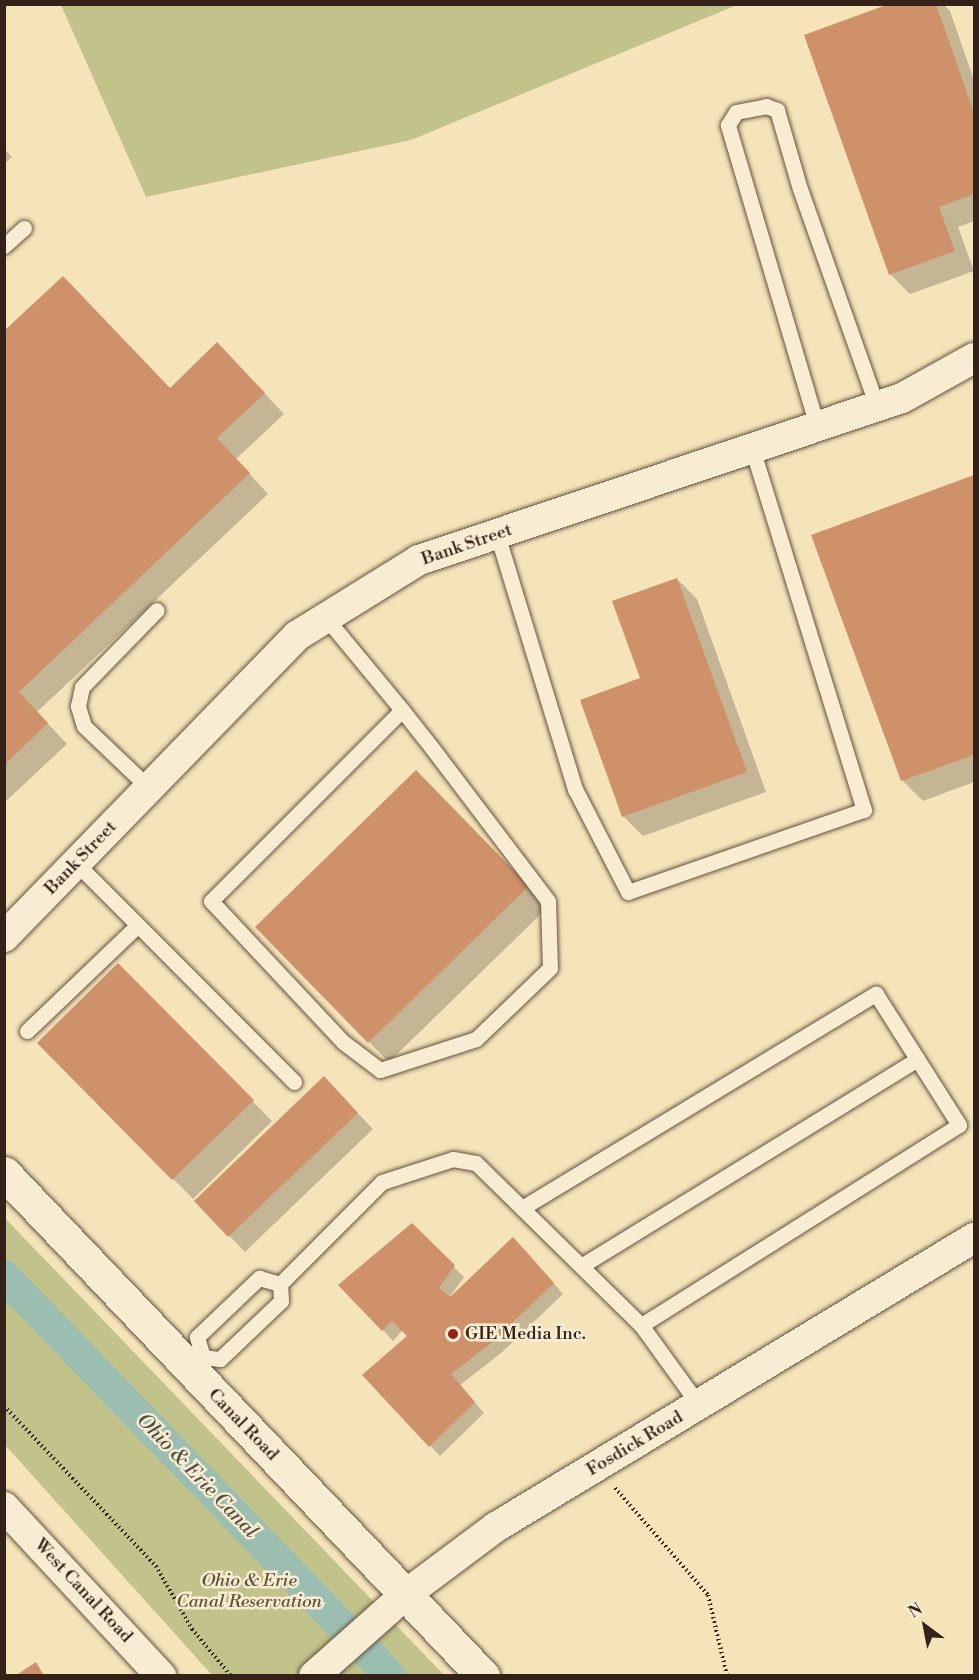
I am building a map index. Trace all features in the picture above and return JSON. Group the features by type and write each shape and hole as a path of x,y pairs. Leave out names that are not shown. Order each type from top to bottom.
{"main road":[{"name":"Canal Road","path":"4,1173 196,1364 405,1595 483,1676"}],"street":[{"name":"Bank Street","path":"4,937 298,635 419,560 902,398 975,358"},
{"name":"Fosdick Road","path":"314,1676 405,1595 496,1527 975,1238"},
{"name":"West Canal Road","path":"7,1514 161,1676"}],"lane":[{"path":"817,426 728,125 736,112 766,106 777,110 800,189 877,406"},
{"path":"4,246 24,228"},
{"path":"497,534 575,789 628,892 864,810 752,448"},
{"path":"149,788 84,726 78,706 82,687 157,610"},
{"path":"326,618 402,710 549,901 550,968 476,1039 380,1070 343,1042 211,901 402,710"},
{"path":"76,863 294,1082"},
{"path":"27,1031 138,925"},
{"path":"522,1208 876,994 959,1125 640,1325"},
{"path":"581,1266 917,1059"},
{"path":"280,1284 259,1278 197,1336 196,1364 220,1359 281,1301 280,1284 382,1182 436,1162 453,1159 476,1162 640,1325 699,1405"}],"path":[{"path":"4,1406 156,1566 192,1629 231,1676"},
{"path":"600,1465 623,1500 708,1595 727,1676"}],"green space":[{"path":"61,5 737,5 411,140 146,197"},
{"name":"Ohio & Erie Canal Reservation","path":"4,1217 444,1675 212,1675 5,1445"}],"building":[{"path":"889,4 936,4 974,113 974,194 939,207 955,251 889,275 804,35"},
{"path":"63,276 170,388 217,342 265,393 217,438 250,473 19,692 48,723 4,765 4,331"},
{"path":"974,475 974,755 901,781 811,535"},
{"path":"677,578 747,772 622,817 580,700 640,678 612,601"},
{"path":"416,770 529,886 368,1043 255,927"},
{"path":"118,963 254,1100 172,1180 37,1043"},
{"path":"324,1076 358,1113 228,1237 194,1201"},
{"name":"GIE Media Inc.","path":"412,1223 455,1265 439,1288 450,1297 513,1237 554,1283 490,1344 451,1374 475,1402 429,1447 362,1375 407,1336 392,1321 382,1331 338,1285"},
{"path":"36,1662 44,1676 15,1676"}],"waterway":[{"name":"Ohio & Erie Canal","path":"4,1276 390,1676"}],"place":[{"name":"GIE Media Inc.","path":"453,1334"}]}
